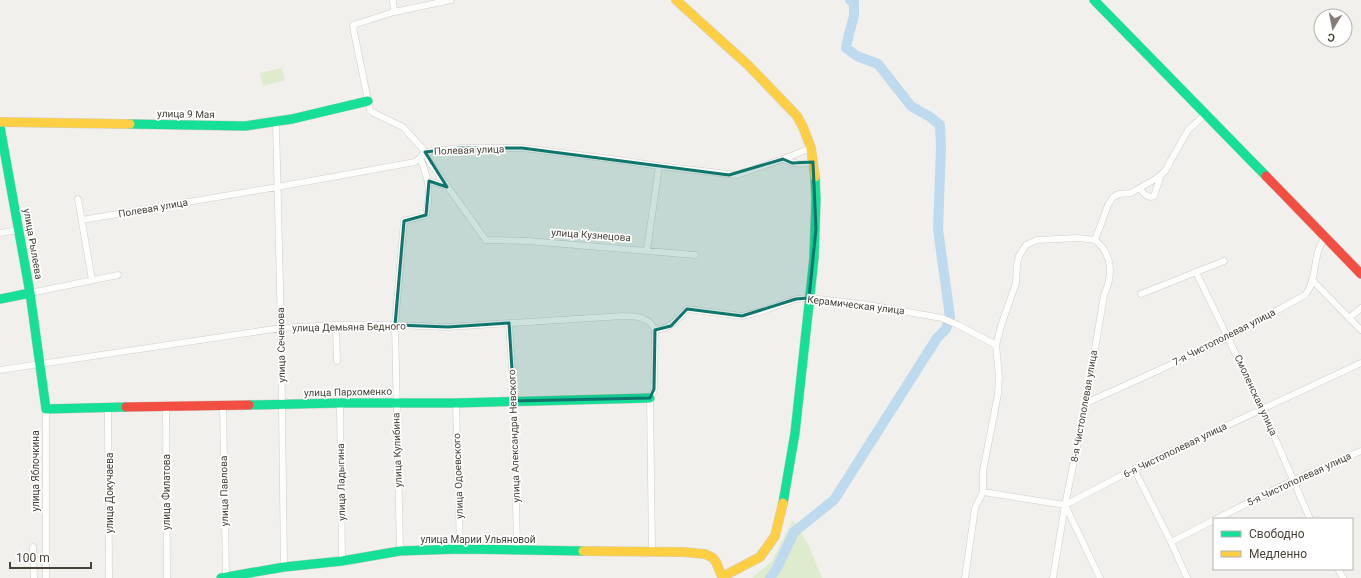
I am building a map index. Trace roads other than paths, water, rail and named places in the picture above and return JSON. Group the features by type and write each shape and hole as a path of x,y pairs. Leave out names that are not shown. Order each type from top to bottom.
{"street":[{"path":"393,0 394,12"},
{"path":"449,187 429,161 425,152 403,127 370,110 353,25 394,12 451,0"},
{"path":"676,0 749,66 797,116 811,148 816,199 814,258 795,433 782,508 774,536 760,557 722,577"},
{"path":"1094,0 1361,274"},
{"name":"улица 9 Мая","path":"0,122 245,126 276,123 368,101"},
{"path":"965,578 975,508 983,492 982,471 998,394 999,377 996,345 1016,283 1019,256 1026,245 1037,240 1078,238 1095,240 1108,205 1114,197 1120,194 1131,193 1161,175 1165,171 1188,130 1206,114"},
{"name":"улица Сеченова","path":"276,123 281,328 284,567"},
{"name":"улица Рылеева","path":"0,127 30,293 40,365"},
{"name":"Полевая улица","path":"82,220 415,162 425,152 460,148 522,148 737,175 811,148"},
{"path":"420,158 429,181 449,187"},
{"path":"783,159 792,164 813,162"},
{"path":"647,250 658,166"},
{"path":"1140,188 1143,193 1148,196 1154,196 1161,175"},
{"name":"улица Кулибина","path":"400,551 394,324 404,221 426,214 429,200 429,181"},
{"name":"улица Кузнецова","path":"449,187 486,240 528,241 695,255"},
{"path":"78,199 92,280"},
{"path":"0,233 19,230"},
{"name":"7-я Чистополевая улица","path":"1086,403 1229,337 1305,295 1312,280 1318,249 1326,237"},
{"name":"8-я Чистополевая улица","path":"1053,578 1065,505 1086,403 1104,295 1110,279 1111,268 1106,252 1095,240"},
{"path":"1141,294 1224,261"},
{"name":"Смоленская улица","path":"1196,272 1229,337 1262,408 1310,518"},
{"path":"0,299 118,275"},
{"path":"1312,280 1361,330"},
{"name":"Керамическая улица","path":"655,330 664,329 671,326 687,309 742,316 759,312 796,299 809,298 862,304 942,318 958,324 996,345"},
{"path":"1349,318 1361,308"},
{"name":"улица Демьяна Бедного","path":"0,370 281,328 394,324 448,327 632,316 640,317 649,322 655,330"},
{"name":"улица Александра Невского","path":"509,323 514,401 517,550"},
{"path":"336,325 336,361"},
{"path":"652,552 650,398 654,389 655,330"},
{"name":"6-я Чистополевая улица","path":"1065,505 1134,469 1361,363"},
{"name":"улица Яблочкина","path":"40,365 46,409 46,578"},
{"name":"улица Пархоменко","path":"46,409 396,402 456,403 650,398"},
{"name":"улица Ладыгина","path":"340,403 342,561"},
{"name":"улица Одоевского","path":"456,403 460,548"},
{"name":"улица Павлова","path":"223,405 224,577"},
{"name":"улица Филатова","path":"166,406 167,578"},
{"name":"улица Докучаева","path":"108,408 109,578"},
{"name":"5-я Чистополевая улица","path":"1217,518 1294,480 1359,454"},
{"path":"1134,469 1171,542 1187,578"},
{"path":"983,492 1065,505 1100,578"},
{"name":"5-я Чистополевая улица","path":"1171,542 1213,520"},
{"path":"33,547 34,578"},
{"name":"улица Марии Ульяновой","path":"224,577 284,567 342,561 400,551 460,548 683,552 710,555 714,557 718,562 722,577"}],"waterway":[{"path":"850,0 854,2 854,16 846,48 857,56 878,64 911,106 930,117 940,125 941,147 938,229 950,317"},
{"path":"770,578 777,568 794,532 834,500 937,338 946,329 948,323"}]}
